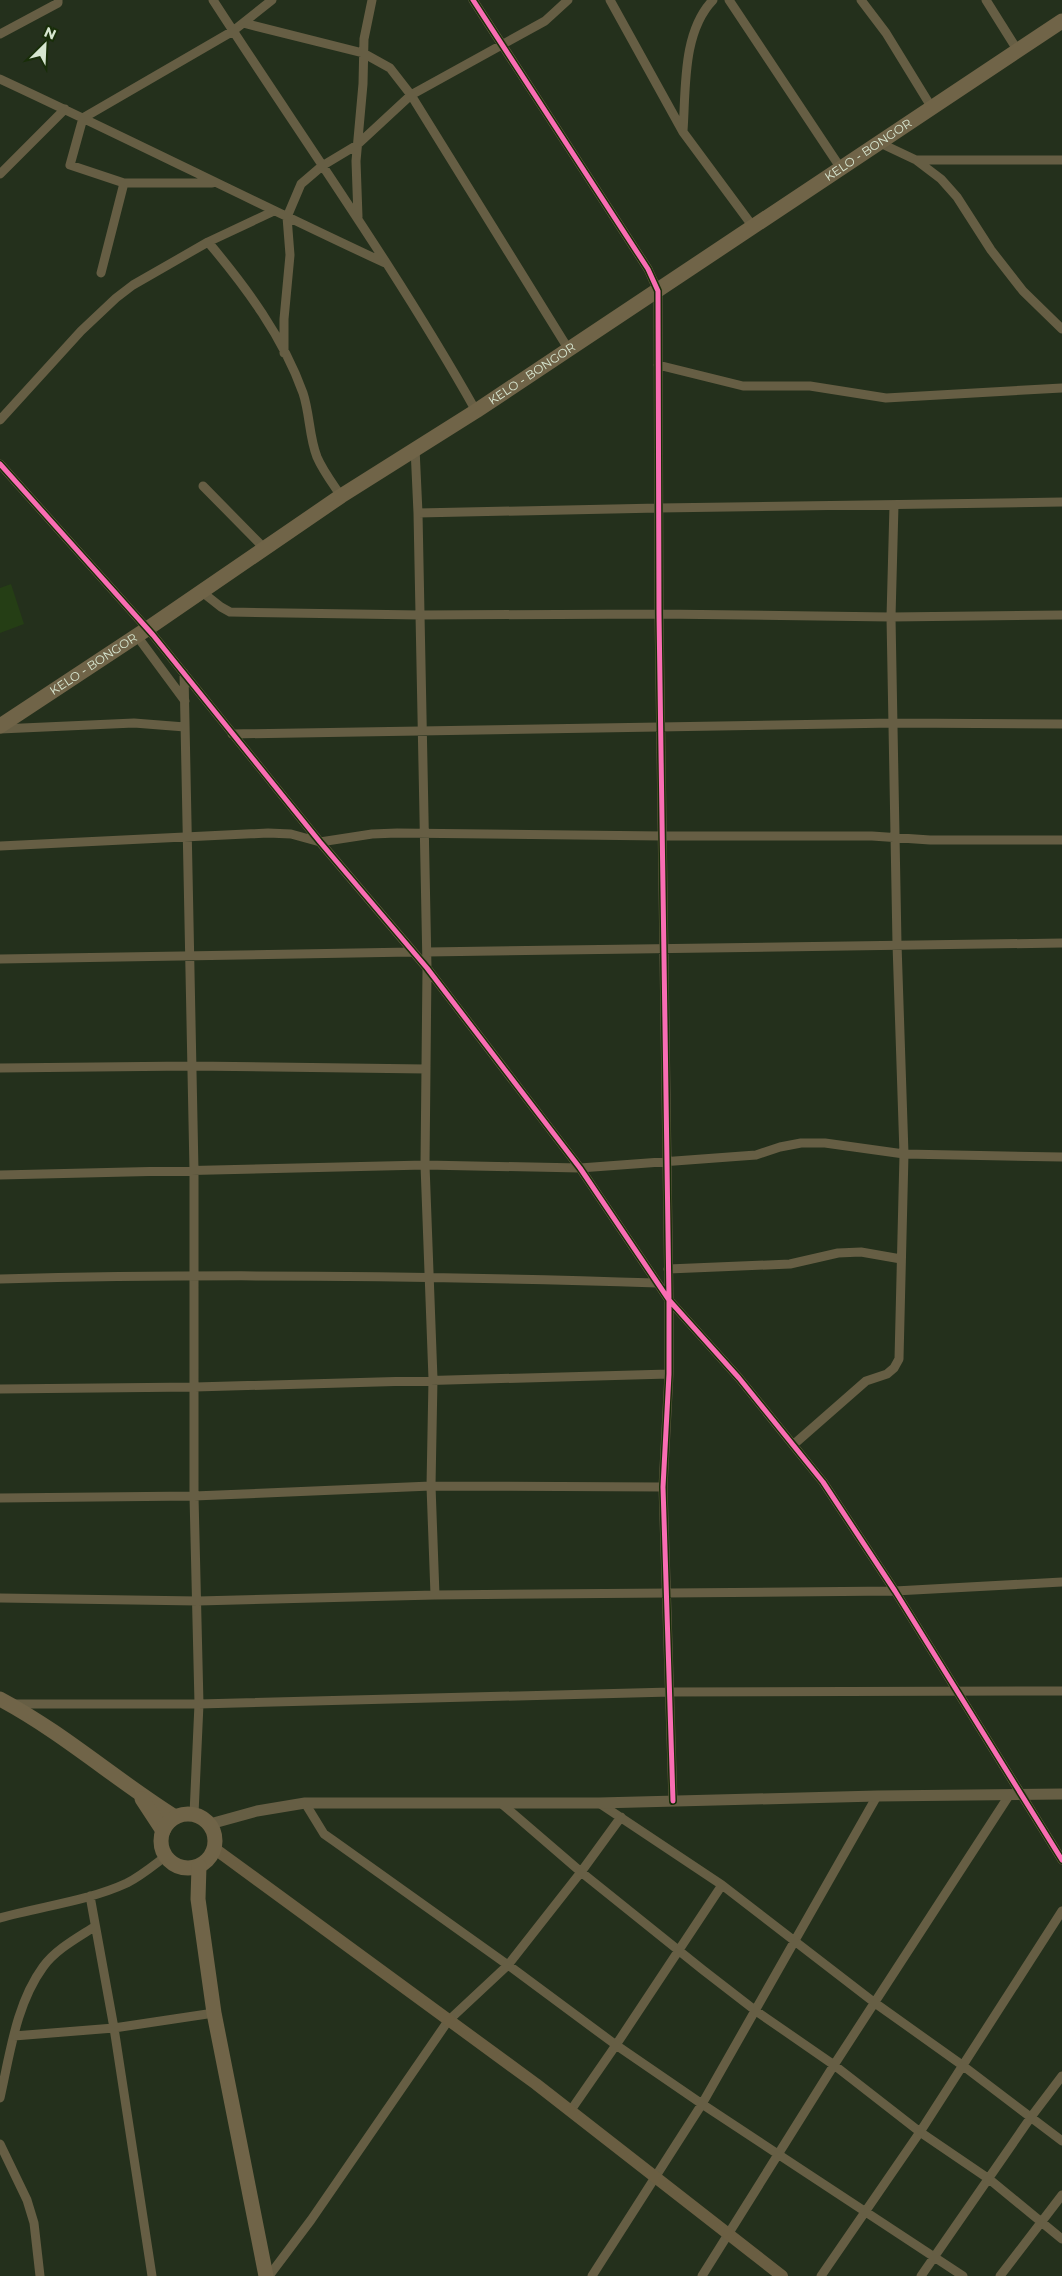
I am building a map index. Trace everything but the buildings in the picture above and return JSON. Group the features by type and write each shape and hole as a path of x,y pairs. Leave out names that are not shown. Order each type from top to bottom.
{"highway":[{"name":"KELO - BONGOR","path":"0,726 202,592 341,496 569,350 754,228 840,167 880,143 1062,21"},
{"path":"4,1701 66,1740 138,1794 175,1817"},
{"path":"138,1794 163,1831"},
{"path":"179,1867 199,1866 206,1862 214,1849 214,1832 210,1824 194,1814 184,1814 175,1817 163,1831 161,1840 166,1856 179,1867 198,1899"},
{"path":"199,1866 198,1899 214,2012 267,2276"}],"main road":[{"path":"214,1849 570,2110 782,2276"}],"street":[{"path":"0,34 38,15 58,3 58,0"},
{"path":"213,0 436,339 476,411"},
{"path":"214,183 124,183 70,165 83,118 233,31 272,0"},
{"path":"358,218 356,188 357,145 363,53 367,17 372,0"},
{"path":"473,0 648,268 658,291 658,614 669,1300 669,1374 663,1487 668,1592 673,1801"},
{"path":"284,353 284,319 290,255 287,217 301,184 322,166 357,145 411,95 544,20 568,0"},
{"path":"610,0 683,132 754,228"},
{"path":"683,132 691,45 698,21 714,0"},
{"path":"729,0 840,167"},
{"path":"861,0 886,34 932,108"},
{"path":"986,0 1018,51"},
{"path":"243,23 363,53 390,68 411,95 569,350"},
{"path":"0,79 214,183 385,263"},
{"path":"0,174 65,109"},
{"path":"880,143 916,160 941,179 957,197 991,250 1023,291 1062,329"},
{"path":"916,160 1062,160"},
{"path":"101,272 124,183"},
{"path":"0,420 81,331 116,298 133,285 208,242 274,211"},
{"path":"208,242 241,280 260,309 284,353 304,395 318,458 341,496"},
{"path":"658,365 743,386 810,386 886,398 1062,388"},
{"path":"415,448 427,968 425,1165 433,1379 431,1486 435,1595"},
{"path":"0,464 142,632 184,673 320,842 427,968 580,1168 669,1300 738,1378 823,1482 895,1591 1062,1860"},
{"path":"203,486 264,548"},
{"path":"418,514 659,508 1062,502"},
{"path":"793,1445 866,1381 876,1376 887,1374 894,1368 899,1359 904,1154 897,944 891,617 894,505"},
{"path":"202,592 230,612 420,615 658,614 891,617 1062,615"},
{"path":"142,632 185,701"},
{"path":"184,673 194,1171 194,1496 200,1704 194,1814"},
{"path":"0,729 134,723 185,727"},
{"path":"232,734 894,723 1062,724"},
{"path":"0,846 187,839 268,833 291,834 320,842 372,834 872,836 1062,840"},
{"path":"426,952 1062,943"},
{"path":"0,959 412,952"},
{"path":"0,1068 191,1066 426,1070"},
{"path":"0,1175 425,1165 580,1168 756,1155 780,1146 801,1143 852,1145 904,1154 1062,1158"},
{"path":"668,1269 790,1264 838,1253 861,1252 901,1260"},
{"path":"0,1279 195,1276 428,1276 657,1283"},
{"path":"0,1389 195,1387 669,1374"},
{"path":"0,1498 194,1496 431,1486 663,1487"},
{"path":"0,1598 198,1601 435,1595 895,1591 1062,1582"},
{"path":"4,1701 200,1704 671,1692 1062,1691"},
{"path":"702,2276 729,2236 834,2065 1010,1794"},
{"path":"210,1824 257,1811 305,1803 599,1803 877,1796 1062,1794"},
{"path":"592,2276 702,2104 877,1796"},
{"path":"305,1803 324,1834 508,1965 616,2045 963,2276"},
{"path":"599,1803 722,1885 875,2003 962,2065 1062,2141"},
{"path":"502,1804 581,1872 756,2011 834,2065 920,2132 989,2179 1062,2238"},
{"path":"267,2276 311,2220 448,2021 508,1965 581,1872 621,1817"},
{"path":"0,1918 34,1908 90,1896 128,1882 166,1856"},
{"path":"570,2110 680,1951 722,1885"},
{"path":"90,1896 94,1927 114,2028 152,2276"},
{"path":"821,2276 920,2132 1062,1912"},
{"path":"0,2098 14,2036 29,1991 44,1965 72,1941 94,1927"},
{"path":"14,2036 114,2028 214,2012"},
{"path":"921,2276 1031,2117 1062,2076"},
{"path":"0,2144 28,2200 34,2223 40,2276"},
{"path":"1000,2276 1062,2195"}],"shaded area":[{"path":"11,584 24,624 0,633 0,588"}],"cycle path":[{"path":"473,0 648,269 658,291 659,614 669,1300 669,1374 663,1487 673,1801"},
{"path":"0,464 153,635 320,842 427,968 580,1168 669,1300 739,1378 823,1482 895,1591 1062,1860"}]}
